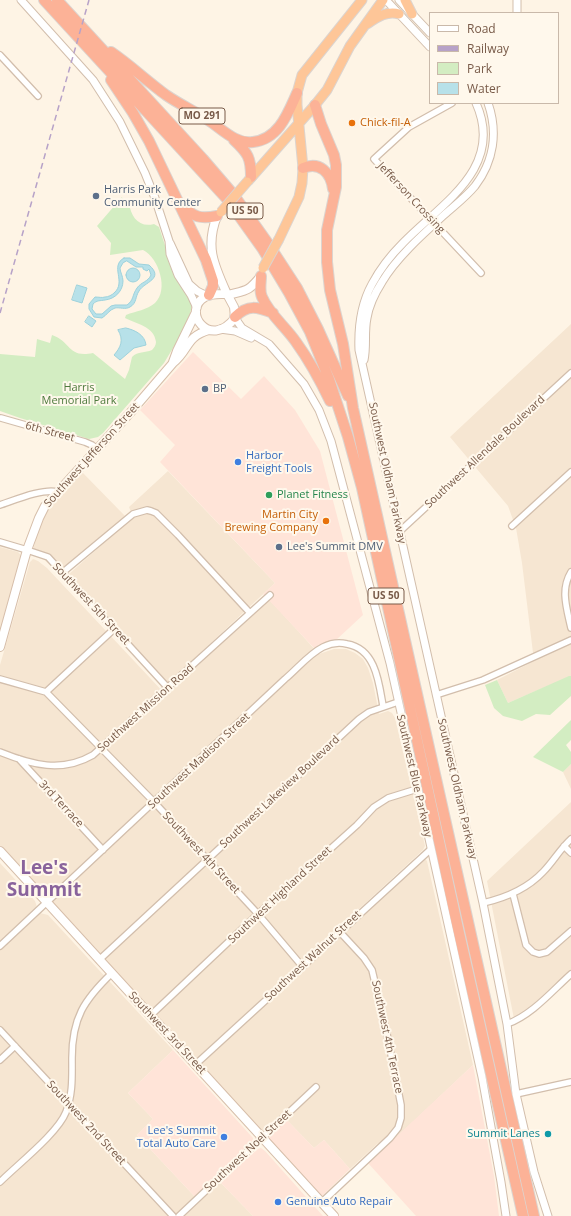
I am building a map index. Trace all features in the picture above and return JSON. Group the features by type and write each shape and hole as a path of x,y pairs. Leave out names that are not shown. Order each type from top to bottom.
{"highway":[{"name":"US 50","path":"44,0 93,46 233,194 297,288 318,329 353,408 534,1216"},
{"name":"US 50","path":"57,0 93,46 226,199 262,248 310,332 348,437 362,488 457,924 523,1216"},
{"name":"MO 291","path":"226,133 240,141 252,143 270,136 280,127 298,93 302,75 362,0"},
{"path":"176,198 191,214 204,218 219,214 315,105 333,79 361,28 383,0"},
{"path":"405,0 412,14"},
{"path":"361,28 384,14 392,12 399,14"},
{"name":"MO 291","path":"93,46 124,61 166,95 209,120 226,133 244,149 248,156 250,161 249,180"},
{"path":"93,46 134,112 212,275 213,286 208,296"},
{"path":"298,93 297,105 300,123 303,168 302,183 299,197 262,272 261,296 296,341 319,377 348,437"},
{"path":"315,105 335,160 337,177 334,202 327,230 326,262 330,290 343,344 353,408"},
{"path":"303,168 309,165 314,165 325,170 332,183 334,202"},
{"path":"235,317 243,310 252,308 262,309 274,314"}],"main road":[{"path":"219,214 212,232 211,247 216,267 228,295 234,307 235,317 227,326 220,329 209,330 199,323 196,310 202,299 208,296 228,295 248,290 252,287 262,272"},
{"name":"Southwest Jefferson Street","path":"173,363 196,310"},
{"name":"Southwest Jefferson Street","path":"0,647 27,550 45,506 183,352 192,338 199,333 209,330"},
{"name":"Southwest 3rd Street","path":"0,850 334,1216"}],"street":[{"path":"21,0 93,80 120,122 150,186 169,241 189,284 193,288 208,296"},
{"path":"386,0 429,46"},
{"path":"399,0 429,32"},
{"path":"517,0 517,12"},
{"path":"0,55 38,96"},
{"name":"Jefferson Crossing","path":"450,104 409,127 374,159 481,273"},
{"name":"Southwest Oldham Parkway","path":"476,104 483,132 483,144 478,162 469,177 432,220 422,236 390,270 379,279 367,318 366,351 363,362 399,532 483,903 506,1024 516,1094 532,1165 548,1216"},
{"path":"484,104 492,118"},
{"name":"Southwest Oldham Parkway","path":"432,220 468,194 482,175 494,142 492,118 488,104"},
{"path":"169,241 170,254 178,275 191,295 196,310"},
{"name":"Southwest Blue Parkway","path":"235,317 242,328 269,344 307,389 319,410 331,441 390,663 482,1078 506,1216"},
{"name":"Southwest Blue Parkway","path":"220,329 247,336 277,354"},
{"name":"Southwest Allendale Boulevard","path":"399,532 571,373"},
{"name":"6th Street","path":"0,418 85,442 97,449"},
{"path":"512,526 571,472"},
{"path":"0,505 52,490 58,492"},
{"path":"62,573 133,514 140,511 151,510 178,535 250,613"},
{"name":"Southwest 5th Street","path":"0,542 48,557 168,688"},
{"path":"571,572 566,582 564,597 571,628"},
{"name":"Southwest Mission Road","path":"0,752 44,765 64,765 84,760 93,755 270,595"},
{"path":"46,692 114,630"},
{"path":"436,696 483,680 571,640"},
{"name":"Southwest Madison Street","path":"0,946 285,679 313,654 325,646 337,643 346,643 354,645 362,650 374,664 383,706"},
{"name":"Southwest 4th Street","path":"0,679 46,692 208,859 258,914 302,966"},
{"name":"Southwest Lakeview Boulevard","path":"99,960 359,719 369,712 398,702"},
{"name":"3rd Terrace","path":"19,758 103,850"},
{"name":"Southwest Highland Street","path":"151,1015 374,807 388,798 417,789"},
{"path":"483,903 513,894 530,884 543,872 571,839"},
{"path":"564,846 571,853"},
{"name":"Southwest Walnut Street","path":"196,1064 339,931 431,849"},
{"path":"513,894 526,944 533,952 539,954 547,952 571,931"},
{"name":"Southwest 4th Terrace","path":"322,1202 390,1138 398,1128 401,1118 401,1105 396,1076 372,970 364,958 339,931"},
{"path":"0,1182 54,1129 66,1113 73,1086 72,1042 74,1028 86,1002 112,973"},
{"path":"506,1024 517,1020 529,1012 571,974"},
{"name":"Southwest 2nd Street","path":"0,1030 173,1216"},
{"path":"0,1060 15,1046"},
{"path":"516,1094 571,1082"},
{"name":"Southwest Noel Street","path":"179,1216 316,1087"}],"shaded area":[{"path":"571,324 571,676 508,703 497,680 534,661 522,563 516,528 508,506 450,437"},
{"path":"193,352 241,399 264,376 295,410 320,451 363,615 335,641 315,649 263,594 275,583 160,462 175,445 140,410"},
{"path":"81,471 126,517 64,572 58,572 33,550 41,520 47,510"},
{"path":"168,471 275,583 168,683 164,685 65,580 69,574 133,517 129,507"},
{"path":"0,547 18,552 22,558 0,633"},
{"path":"33,559 47,568 165,694 269,599 319,654 334,649 346,649 363,659 373,683 379,714 388,711 392,713 395,718 425,846 423,850 195,1060 0,850 0,665 30,562"},
{"path":"571,764 571,789 563,772"},
{"path":"571,802 571,970 521,1015 514,1019 487,881"},
{"path":"425,859 427,861 473,1065 395,1139 385,1139 377,1144 350,1169 324,1140 314,1148 282,1115 264,1132 259,1132 200,1065"},
{"path":"0,863 35,901 37,907 35,911 0,942"},
{"path":"40,913 48,915 173,1050 128,1093 153,1119 137,1135 196,1198 175,1216 0,1216 0,949"},
{"path":"173,1050 253,1138 252,1146 196,1198 137,1135 153,1119 128,1093"},
{"path":"473,1065 494,1176 499,1216 416,1216 368,1163"},
{"path":"286,1119 314,1148 324,1140 350,1169 321,1197 265,1139"},
{"path":"261,1148 323,1216 253,1216 220,1182"},
{"path":"220,1182 253,1216 184,1216"}],"green space":[{"name":"Harris Memorial Park","path":"122,197 124,205 129,203 134,217 140,223 149,225 154,224 159,227 175,276 191,299 192,305 190,314 179,338 164,363 98,437 89,439 0,411 0,354 35,357 37,339 50,343 52,335 63,341 78,353 93,353 125,379 132,357 139,353 152,350 155,346 155,337 152,332 144,326 125,318 126,315 145,309 152,305 159,297 162,283 158,267 149,254 143,250 110,255 111,243 97,226"},
{"path":"571,676 571,696 550,715 536,714 522,721 503,716 494,708 485,685 497,680 508,703"},
{"path":"571,720 571,740 566,745 571,752 571,764 563,772 533,757"}],"water":[{"path":"124,258 130,258 139,264 149,265 155,274 154,277 139,291 135,302 130,307 115,308 102,318 94,317 89,309 89,304 95,297 109,296 118,289 118,265","holes":["127,261 136,267 143,267 143,269 147,271 149,269 151,275 140,284 129,303 127,305 111,306 102,314 96,314 92,309 93,304 97,301 112,298 118,294 122,288 123,279 120,268 123,263"]},
{"path":"133,268 138,270 140,275 138,280 133,282 128,280 126,275 128,270"},
{"path":"77,285 87,288 82,303 72,300"},
{"path":"89,316 96,321 92,327 85,322"},
{"path":"126,328 133,330 142,336 146,345 134,348 120,360 114,355 121,343 121,337 118,330"}],"railway":[{"path":"0,313 89,0"}],"place":[{"name":"Chick-fil-A","path":"352,123"},
{"name":"Harris Park Community Center","path":"96,196"},
{"name":"BP","path":"205,389"},
{"name":"Harbor Freight Tools","path":"238,462"},
{"name":"Planet Fitness","path":"269,495"},
{"name":"Martin City Brewing Company","path":"326,521"},
{"name":"Lee's Summit DMV","path":"279,547"},
{"name":"Summit Lanes","path":"548,1134"},
{"name":"Lee's Summit Total Auto Care","path":"224,1137"},
{"name":"Genuine Auto Repair","path":"278,1202"}],"district":[{"name":"Lee's Summit","path":"44,880"}]}
